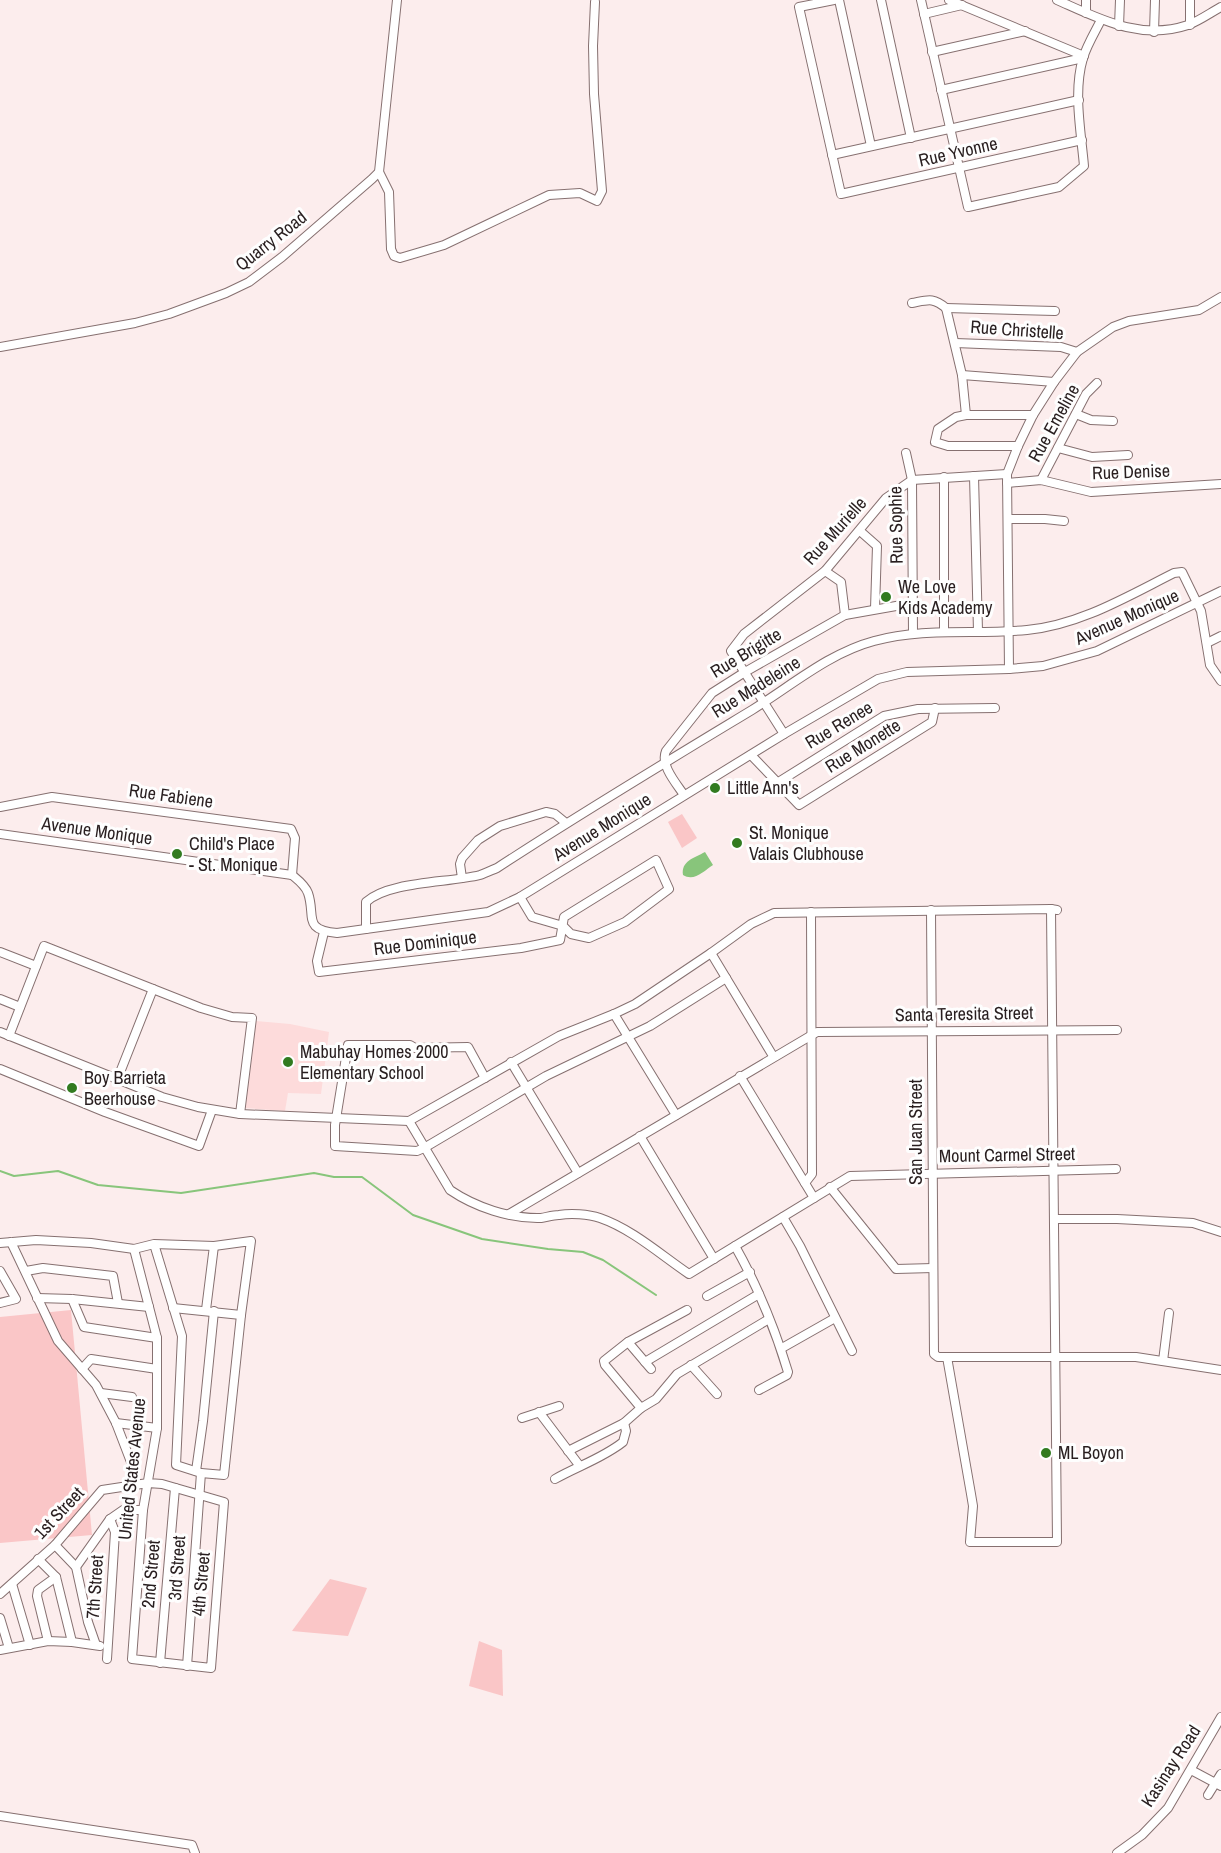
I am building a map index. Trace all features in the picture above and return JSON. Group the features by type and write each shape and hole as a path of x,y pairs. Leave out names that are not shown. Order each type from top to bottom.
{"street":[{"path":"397,0 379,172 389,192 392,249 394,256 400,258 444,245 549,195 580,194 597,201 602,191 594,94 595,2"},
{"path":"834,0 800,7 832,155 1079,100"},
{"path":"840,0 872,146"},
{"path":"881,0 910,138"},
{"path":"921,0 968,207 1059,187 1084,166 1079,100 1084,57 1101,20"},
{"path":"949,0 1084,57"},
{"path":"1058,0 1119,27 1154,32 1190,25 1221,7"},
{"path":"1086,0 1086,13"},
{"path":"1119,27 1120,0"},
{"path":"1154,32 1155,0"},
{"path":"1190,0 1190,25"},
{"path":"924,14 962,5"},
{"path":"932,52 1026,31"},
{"path":"941,90 1084,57"},
{"name":"Rue Yvonne","path":"832,155 841,194 1082,140"},
{"name":"Quarry Road","path":"0,346 135,323 169,314 226,293 249,282 282,257 379,172"},
{"path":"1009,669 1007,478 1018,446 1033,415 1077,352 1113,327 1128,321 1199,310 1221,297"},
{"path":"912,303 937,300 946,308 962,375 966,415"},
{"path":"946,308 1055,311"},
{"name":"Rue Christelle","path":"954,343 1061,347 1077,352"},
{"path":"962,375 1054,382"},
{"name":"Rue Emeline","path":"1041,480 1086,394 1097,383"},
{"path":"1076,414 1091,420 1113,421"},
{"path":"1018,446 948,446 935,442 938,429 956,417 1033,415"},
{"path":"1058,448 1092,457 1128,454"},
{"name":"Rue Sophie","path":"906,453 912,480 913,633"},
{"path":"974,476 978,631"},
{"name":"Rue Murielle","path":"784,734 731,651 744,634 825,571 886,498 912,480 974,476 1007,478"},
{"path":"944,477 944,632"},
{"name":"Rue Denise","path":"1007,478 1041,480 1091,492 1221,484"},
{"path":"1008,519 1064,521"},
{"path":"860,531 876,546 875,609"},
{"path":"825,571 841,582 844,615"},
{"name":"Rue Madeleine","path":"366,929 366,902 371,897 406,886 481,875 497,868 834,658 872,641 913,633 1009,631 1046,627 1081,618 1174,573 1182,572 1198,603"},
{"name":"Avenue Monique","path":"324,932 337,933 488,912 520,897 784,734 878,679 919,671 1043,666 1097,651 1221,591"},
{"name":"Rue Brigitte","path":"664,762 666,751 712,693 844,615 913,603"},
{"path":"1198,603 1210,665 1220,679"},
{"path":"1207,644 1221,636"},
{"name":"Rue Renee","path":"777,783 884,716 935,708 995,708"},
{"name":"Rue Monette","path":"777,783 799,805 932,722 935,708"},
{"path":"751,755 777,783"},
{"path":"664,762 684,795"},
{"name":"Rue Fabiene","path":"0,807 52,797 291,829 294,838 292,875"},
{"path":"462,878 460,864 462,858 486,833 500,826 546,812 555,814 566,823"},
{"name":"Avenue Monique","path":"0,834 292,875"},
{"path":"520,897 532,917 562,926 572,934 589,938 625,922 669,889 656,860 564,917 562,926"},
{"path":"292,875 303,884 308,893 314,924 324,932"},
{"name":"San Juan Street","path":"931,910 934,1354 938,1357 947,1357"},
{"path":"0,1032 162,1097 212,1110 240,1114 409,1121 559,1036 635,1004 761,918 774,913 1054,910 1052,1030 1053,1171 1054,1219 1055,1357 1057,1542 970,1542 971,1494 947,1357 1055,1357 1122,1357 1221,1370"},
{"path":"805,1183 812,1174 811,912"},
{"name":"Rue Dominique","path":"324,932 317,961 319,972 521,948 560,940 562,926"},
{"path":"9,1036 44,946 201,1008 228,1016 252,1018 240,1114"},
{"path":"0,952 36,966"},
{"path":"711,953 773,1056"},
{"path":"485,1078 468,1047 348,1046 336,1118 335,1146 417,1151 424,1148 565,1066 669,1016 726,978"},
{"path":"117,1080 153,989"},
{"path":"0,999 20,1007"},
{"path":"615,1014 676,1115"},
{"name":"Santa Teresita Street","path":"812,1034 817,1032 1117,1030"},
{"path":"409,1121 450,1190 471,1202 509,1214 812,1034"},
{"path":"511,1062 578,1173"},
{"path":"0,1069 105,1112 199,1146 212,1110"},
{"path":"740,1076 814,1198"},
{"path":"639,1136 714,1259"},
{"name":"Mount Carmel Street","path":"509,1214 540,1218 562,1214 599,1217 623,1229 689,1274 850,1176 1116,1169"},
{"path":"830,1187 896,1269 933,1268"},
{"path":"783,1217 800,1246 852,1351"},
{"path":"1054,1219 1117,1219 1193,1223 1221,1232"},
{"path":"0,1243 36,1240 134,1249 154,1244 214,1246 251,1240 224,1475 198,1472 176,1465 182,1336 154,1244"},
{"path":"11,1242 58,1341 101,1393 131,1462"},
{"path":"198,1472 214,1246"},
{"path":"735,1246 750,1272 770,1319 782,1348 788,1372 787,1375 759,1390"},
{"name":"United States Avenue","path":"134,1249 157,1338 157,1369 156,1428 143,1510 132,1659 160,1663"},
{"path":"26,1271 43,1268 112,1276 118,1304"},
{"path":"0,1271 16,1299 0,1303"},
{"path":"707,1296 750,1272"},
{"path":"628,1342 648,1365 759,1294"},
{"path":"37,1298 72,1299 149,1307"},
{"path":"72,1299 84,1327 157,1338"},
{"path":"173,1308 241,1315"},
{"path":"641,1408 604,1361 628,1342 687,1310"},
{"path":"1163,1361 1169,1313"},
{"path":"782,1348 835,1318"},
{"path":"568,1451 624,1423 656,1399 677,1374 770,1319"},
{"path":"82,1369 91,1359 157,1369"},
{"path":"692,1365 717,1394"},
{"path":"101,1393 132,1397"},
{"path":"522,1418 559,1406"},
{"path":"539,1412 579,1466"},
{"path":"116,1423 156,1428"},
{"path":"555,1479 604,1455 623,1442 626,1431 624,1423"},
{"name":"3rd Street","path":"187,1666 199,1494 198,1472"},
{"name":"1st Street","path":"0,1594 55,1545 102,1491 148,1483 224,1502"},
{"name":"2nd Street","path":"160,1663 175,1488"},
{"name":"4th Street","path":"187,1666 211,1668 224,1502"},
{"path":"76,1567 110,1519 123,1510 143,1510"},
{"name":"7th Street","path":"107,1659 115,1532 110,1519"},
{"path":"55,1545 76,1567 88,1622 96,1645"},
{"path":"38,1559 56,1577 72,1642"},
{"path":"48,1641 37,1596 38,1590 56,1577"},
{"path":"12,1584 30,1645"},
{"path":"0,1618 5,1649 48,1641 107,1647"},
{"path":"160,1663 187,1666"},
{"name":"Kasinay Road","path":"1117,1853 1142,1835 1168,1808 1221,1717"},
{"path":"1191,1770 1219,1785"},
{"path":"1208,1795 1219,1785 1221,1774"},
{"path":"0,1816 192,1845 195,1853"}],"shaded area":[{"path":"682,814 697,838 682,848 668,822"},
{"path":"705,852 713,865 695,876 683,875 686,863"},
{"name":"Mabuhay Homes 2000 Elementary School","path":"256,1021 290,1024 329,1032 321,1094 288,1093 285,1111 245,1108"},
{"path":"71,1310 92,1535 0,1543 0,1317"},
{"path":"330,1579 367,1588 348,1636 292,1631"},
{"path":"479,1641 502,1650 503,1696 469,1686"}],"waterway":[{"path":"0,1171 14,1176 58,1171 98,1185 181,1193 314,1173 334,1177 362,1177 413,1215 482,1239 583,1252 603,1260 656,1295"}],"place":[{"name":"We Love Kids Academy","path":"886,597"},
{"name":"Little Ann's","path":"715,788"},
{"name":"St. Monique Valais Clubhouse","path":"737,843"},
{"name":"Child's Place - St. Monique","path":"177,854"},
{"name":"Mabuhay Homes 2000 Elementary School","path":"288,1062"},
{"name":"Boy Barrieta Beerhouse","path":"72,1088"},
{"name":"ML Boyon","path":"1046,1453"}]}
